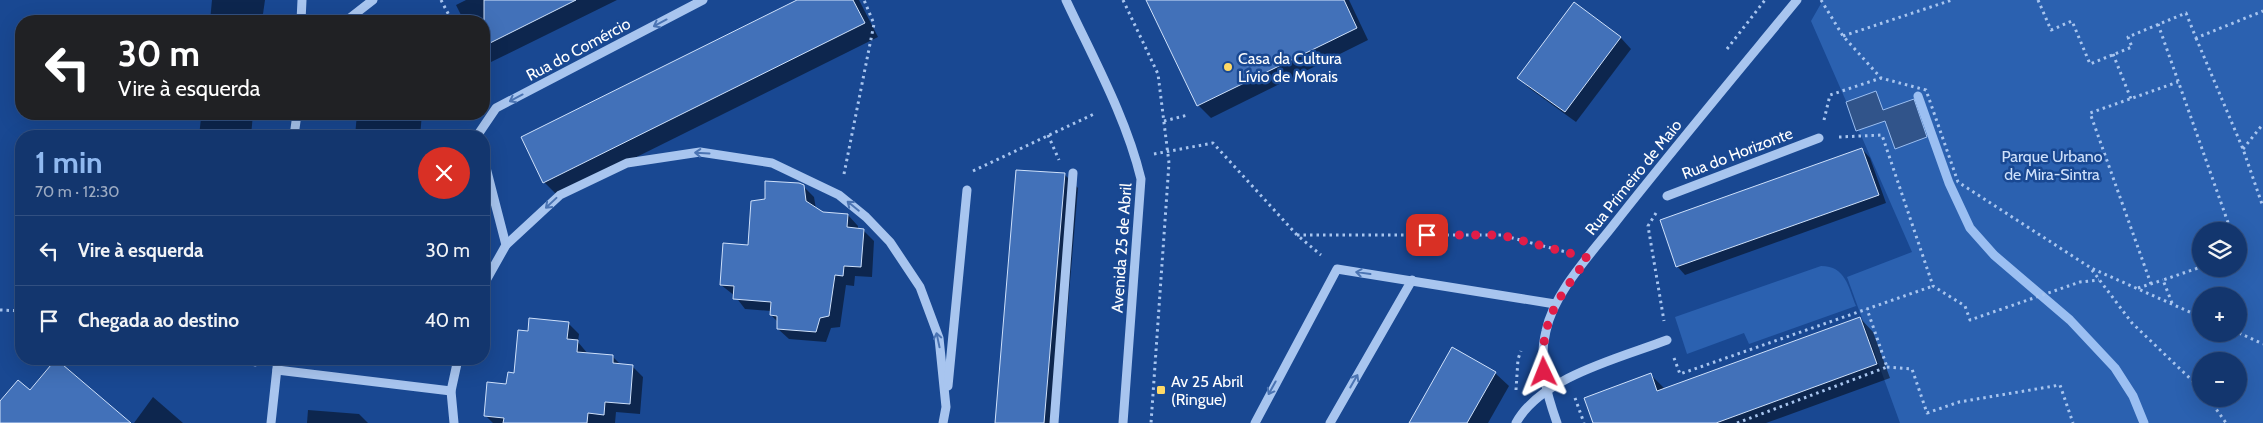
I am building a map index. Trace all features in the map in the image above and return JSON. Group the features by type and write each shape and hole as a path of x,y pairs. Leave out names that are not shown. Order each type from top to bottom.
{"street":[{"path":"301,15 302,0"},
{"path":"354,15 373,0"},
{"name":"Rua do Comércio","path":"490,117 496,108 704,0"},
{"name":"Avenida 25 de Abril","path":"1066,0 1114,104 1136,158 1141,179 1123,423"},
{"name":"Rua Primeiro de Maio","path":"1557,423 1546,390 1542,354 1546,330 1555,304 1588,258 1797,0"},
{"name":"Rua do Horizonte","path":"1667,196 1819,138"},
{"path":"490,273 506,245 560,195 627,163 700,152 772,163 839,195 866,216 890,242 920,287 939,338 946,407"},
{"path":"1054,423 1074,173"},
{"path":"490,183 506,245"},
{"path":"944,423 967,190"},
{"path":"1255,423 1337,269 1555,304"},
{"path":"1330,423 1412,280"},
{"path":"1516,423 1546,390 1568,378 1667,340"},
{"path":"271,423 277,365"},
{"path":"454,423 451,391 457,365"},
{"path":"277,370 451,391"}],"path":[{"path":"441,0 449,15"},
{"path":"839,195 853,137 874,24 864,0"},
{"path":"1821,0 1843,36 1881,78 1926,90 1958,182 2091,268 2192,313"},
{"path":"1843,36 1952,0"},
{"path":"2038,0 2051,30 2072,21 2090,64 2132,47 2128,37 2186,13 2243,149 2263,207"},
{"path":"2196,38 2263,11"},
{"path":"2158,24 2228,222"},
{"path":"2113,54 2131,99"},
{"path":"1881,78 1830,95 1819,138 1882,135 1933,286 1965,306 1970,320 2080,282 2099,280"},
{"path":"2151,284 2090,114 2178,82"},
{"path":"967,190 970,172 1114,104"},
{"path":"1164,121 1188,115"},
{"path":"2243,149 2263,124"},
{"path":"1136,158 1213,143 1297,234 1337,269"},
{"path":"1667,196 1648,226 1667,340 1680,374 1933,286"},
{"path":"1297,234 1501,235 1588,258"},
{"path":"2091,268 2132,323 2192,380"},
{"path":"2136,289 2192,270"},
{"path":"2163,280 2172,304"},
{"path":"1867,309 1887,367"},
{"path":"0,310 15,311"},
{"path":"2247,337 2263,344"},
{"path":"248,365 262,366"},
{"path":"1737,423 1887,367 1912,369 1927,413 1959,402 2060,384 2073,423"},
{"path":"1568,378 1584,423"},
{"path":"2215,407 2226,423"}],"green space":[{"name":"Parque Urbano de Mira-Sintra","path":"1823,0 2263,0 2263,423 1900,423 1847,277 1912,252 1811,21"},
{"path":"1821,266 1829,267 1841,274 1848,285 1856,306 1749,344 1744,333 1687,354 1675,317"}],"shaded area":[{"path":"1876,91 1883,110 1914,99 1927,137 1895,149 1885,121 1856,131 1846,102"}],"building":[{"path":"484,0 576,0 490,43 490,15 484,15"},
{"path":"797,0 853,0 865,23 543,183 521,137"},
{"name":"Casa da Cultura Lívio de Morais","path":"1146,0 1344,0 1357,28 1197,106"},
{"path":"1574,2 1621,37 1565,112 1517,78"},
{"path":"1862,148 1879,195 1676,267 1660,220"},
{"path":"1016,170 1065,173 1044,423 995,423"},
{"path":"765,181 804,185 806,201 823,212 848,214 847,227 864,229 861,267 844,266 843,276 835,275 829,316 820,318 816,332 777,329 777,316 770,315 771,302 733,299 734,286 720,285 723,243 748,245 751,201 765,199"},
{"path":"1860,317 1877,364 1716,423 1593,423 1584,398 1651,373 1657,391"},
{"path":"529,318 569,322 567,339 578,340 577,352 613,355 613,363 633,365 630,404 605,402 604,415 588,413 587,423 503,423 504,418 484,416 487,382 506,384 508,372 514,373 518,330 528,331"},
{"path":"1452,347 1496,372 1467,423 1409,423"},
{"path":"51,365 63,365 131,423 0,423 0,401 18,380 30,390"}],"waterway":[{"path":"1918,96 1949,183 1970,228 1994,255 2070,320 2115,368 2133,396 2144,423"}],"place":[{"name":"Casa da Cultura Lívio de Morais","path":"1228,67"},
{"name":"Av 25 Abril (Ringue)","path":"1161,390"}],"route":[{"path":"1427,235 1501,235 1588,258 1555,304 1546,330 1542,354 1544,372"}]}
